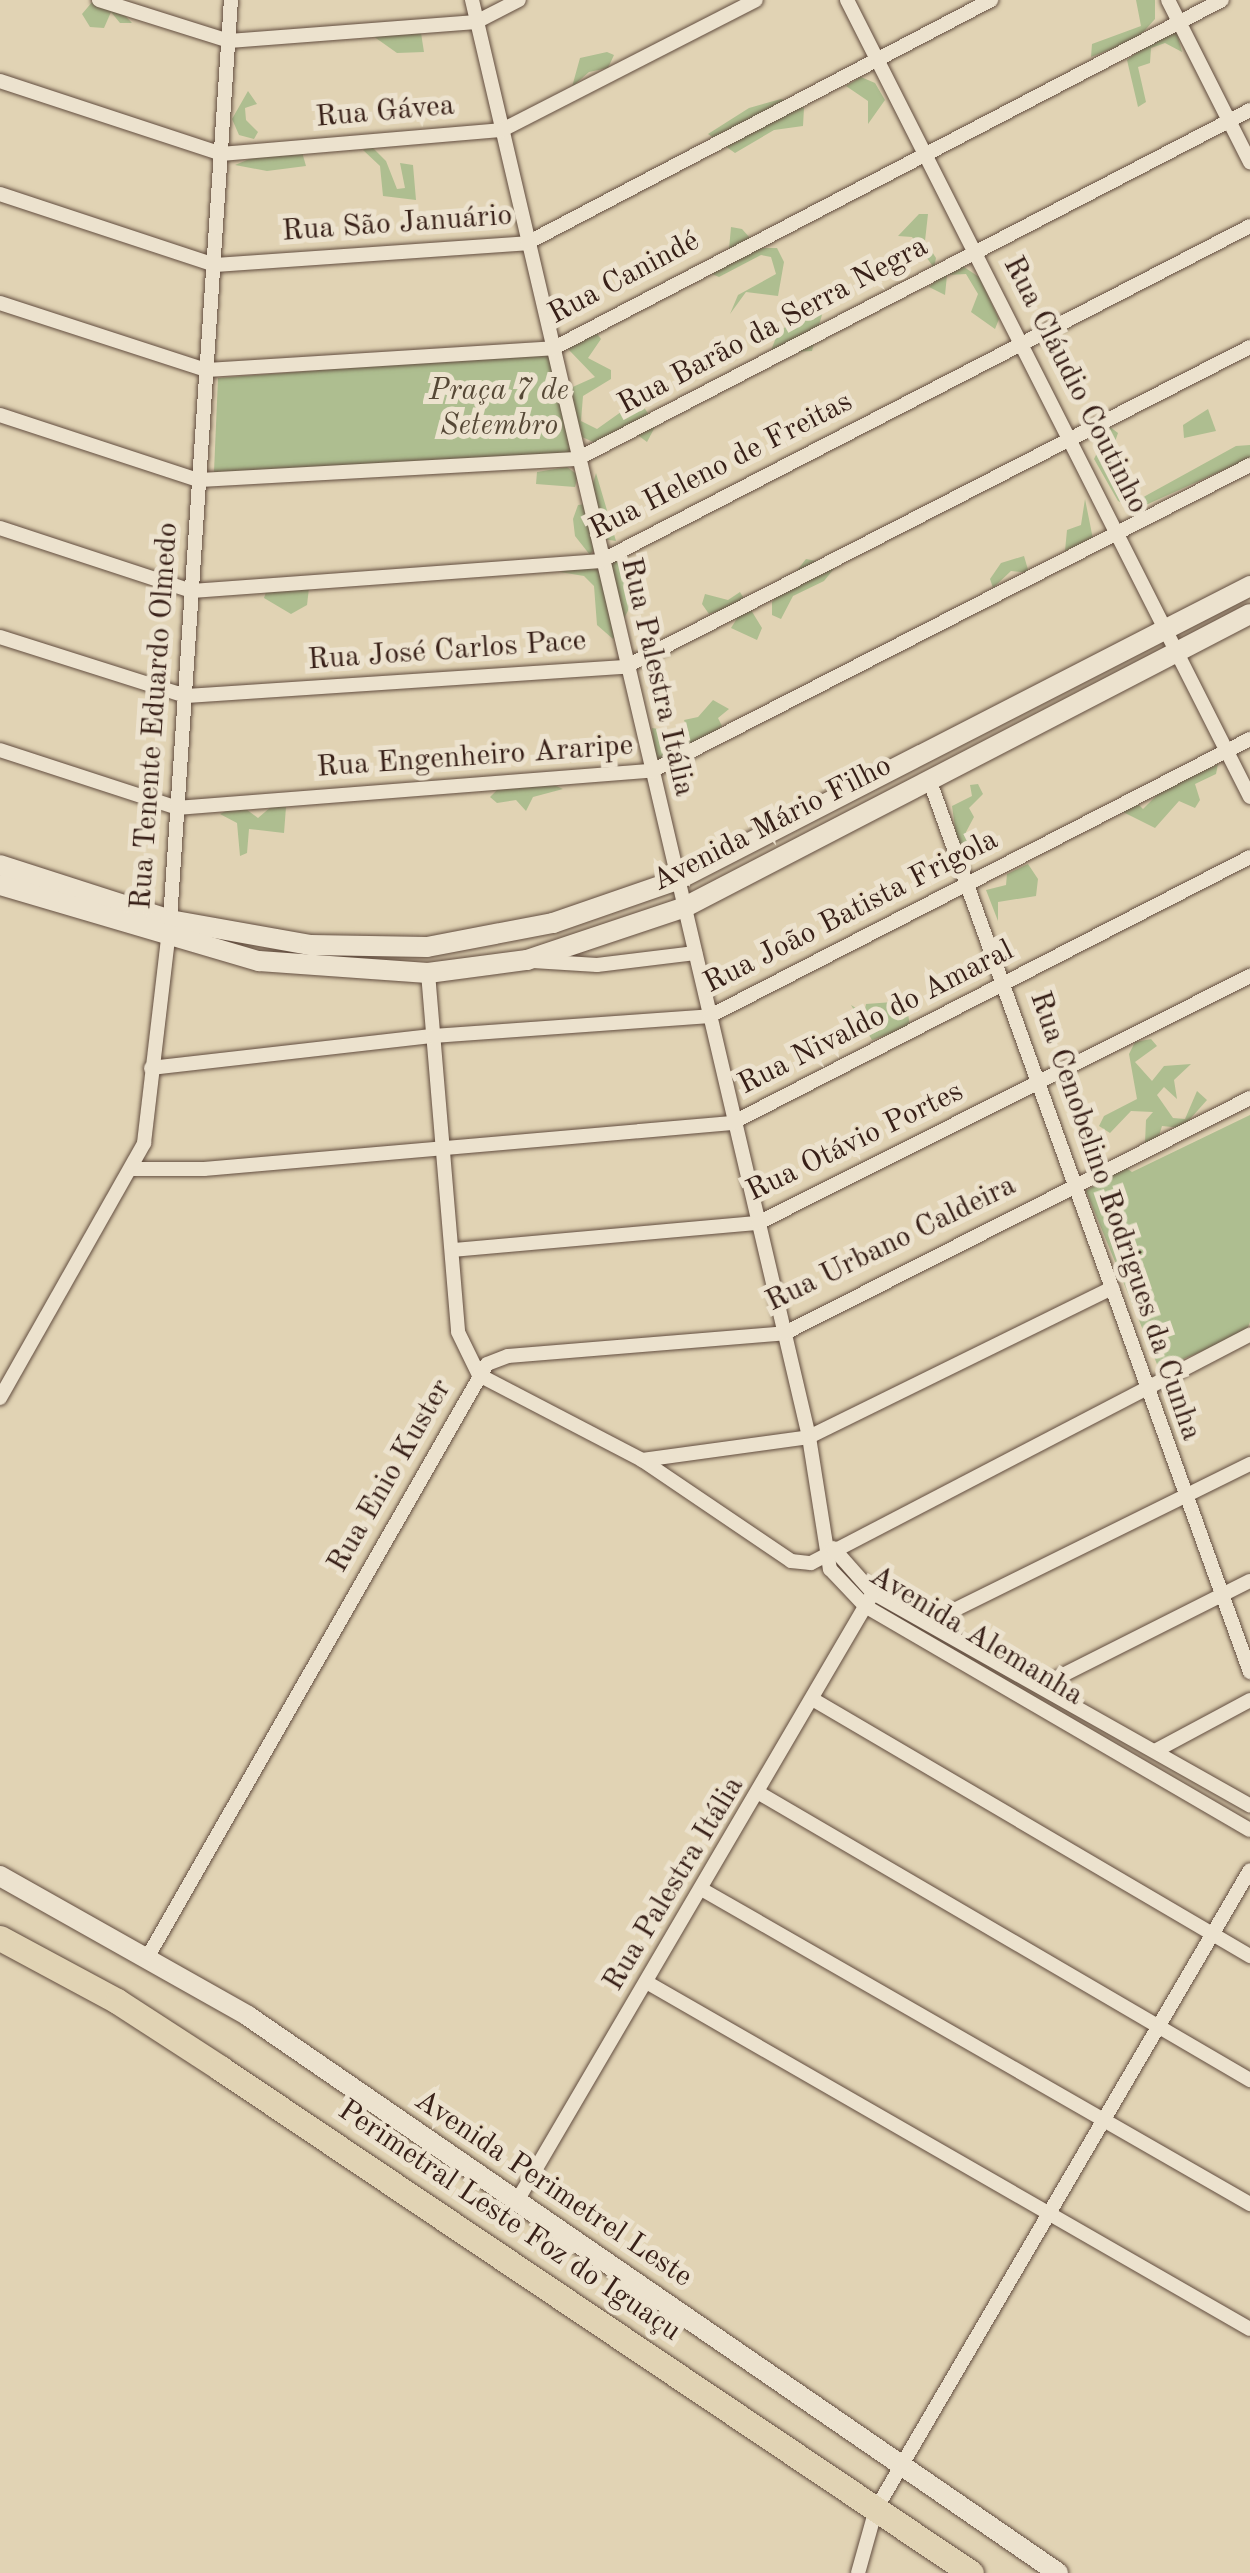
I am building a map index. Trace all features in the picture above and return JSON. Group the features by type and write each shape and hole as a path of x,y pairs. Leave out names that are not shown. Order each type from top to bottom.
{"highway":[{"name":"Perimetral Leste Foz do Iguaçu","path":"0,1938 117,2000 971,2573"}],"main road":[{"name":"Avenida Mário Filho","path":"0,884 168,929 311,945 427,947 553,922 676,880 1250,586"},
{"name":"Avenida Mário Filho","path":"0,865 259,961 428,973 527,960 685,906 1250,614"},
{"name":"Avenida Perimetrel Leste","path":"0,1876 248,2016 1058,2573"}],"street":[{"path":"99,0 228,41 476,22 520,0"},
{"name":"Rua Tenente Eduardo Olmedo","path":"0,1398 134,1169 144,1143 168,929 186,696 231,0"},
{"name":"Rua Palestra Itália","path":"472,0 625,667 809,1437 830,1550"},
{"name":"Rua Gávea","path":"0,81 222,154 502,130 756,0"},
{"name":"Rua Cláudio Coutinho","path":"847,0 1250,797"},
{"name":"Rua São Januário","path":"0,194 215,265 527,243 991,0"},
{"path":"1168,0 1250,162"},
{"name":"Rua Canindé","path":"0,303 206,370 554,348 924,150 1222,0"},
{"name":"Rua Barão da Serra Negra","path":"0,416 198,480 577,459 1250,110"},
{"name":"Rua Heleno de Freitas","path":"0,528 192,590 601,561 1250,226"},
{"name":"Rua José Carlos Pace","path":"0,637 186,696 625,667 1250,347"},
{"name":"Rua Engenheiro Araripe","path":"0,750 177,808 652,771 1250,465"},
{"name":"Rua João Batista Frigola","path":"151,1068 434,1036 710,1016 1250,739"},
{"name":"Rua Cenobelino Rodrigues da Cunha","path":"929,779 1078,1184 1185,1498 1250,1672"},
{"name":"Rua Nivaldo do Amaral","path":"134,1169 204,1169 443,1144 732,1123 1250,858"},
{"path":"527,960 597,965 695,953"},
{"name":"Rua Enio Kuster","path":"147,1958 479,1376 458,1332 428,973"},
{"name":"Rua Otávio Portes","path":"453,1250 758,1224 1250,976"},
{"name":"Rua Urbano Caldeira","path":"479,1376 487,1364 508,1356 784,1333 1250,1098"},
{"path":"642,1460 809,1437 1112,1288"},
{"path":"479,1376 642,1460 791,1561 830,1550 1250,1334"},
{"path":"932,1621 1250,1464"},
{"name":"Avenida Alemanha","path":"830,1550 869,1600 1250,1830"},
{"path":"1044,1684 1250,1581"},
{"name":"Rua Palestra Itália","path":"517,2202 760,1793 869,1600"},
{"name":"Avenida Alemanha","path":"869,1600 932,1621 1250,1806"},
{"path":"814,1700 1250,1956"},
{"path":"1156,1750 1250,1700"},
{"path":"760,1793 1250,2080"},
{"path":"858,2573 876,2509 1052,2217 1250,1870"},
{"path":"703,1890 1250,2204"},
{"path":"648,1983 1250,2329"}],"green space":[{"path":"1136,0 1155,0 1155,19 1137,39 1091,57 1092,44 1141,26"},
{"path":"93,1 120,10 132,23 120,23 111,12 104,28 90,27 82,14"},
{"path":"1166,30 1177,33 1182,52 1165,43 1151,48 1150,63 1138,67 1146,102 1138,107 1127,60"},
{"path":"421,33 424,52 397,53 373,36"},
{"path":"607,52 614,55 608,68 589,72 572,87 580,58"},
{"path":"861,77 875,83 885,100 868,124 868,101 846,86"},
{"path":"248,91 257,104 245,108 246,120 258,132 254,139 239,135 232,119"},
{"path":"781,99 804,108 803,126 774,130 735,153 708,134 749,108"},
{"path":"371,146 386,161 397,189 405,188 400,163 413,165 416,200 383,196 380,166 363,150"},
{"path":"269,151 302,152 306,166 267,171 235,165"},
{"path":"919,214 928,214 925,241 936,258 934,268 912,237 898,236"},
{"path":"731,227 742,229 759,248 777,248 784,262 778,296 746,292 730,314 738,295 776,274 771,257 761,255 719,277 712,274 729,249"},
{"path":"955,261 979,277 999,319 995,329 971,312 978,294 966,274 947,275 945,295 929,287"},
{"path":"823,311 812,351 770,353 779,330"},
{"path":"595,331 601,339 588,358 611,370 611,379 583,396 581,421 597,429 628,407 643,406 656,425 647,442 635,433 600,445 582,437 566,390 595,377 569,350 572,340"},
{"name":"Praça 7 de Setembro","path":"551,352 574,457 214,472 218,378"},
{"path":"1208,409 1216,431 1184,438 1183,425"},
{"path":"1110,427 1118,433 1108,462 1138,500 1236,446 1250,445 1250,458 1137,509 1118,501 1094,459"},
{"path":"567,467 578,475 575,487 536,484 537,472"},
{"path":"596,473 616,541 602,539 590,555 575,536 573,519 578,505 587,504"},
{"path":"1085,499 1093,539 1065,551 1067,530 1081,525"},
{"path":"619,556 630,607 613,639 597,625 594,586 584,576 560,572"},
{"path":"1024,556 1029,573 1011,571 993,588 990,579 1001,563"},
{"path":"806,559 837,565 824,581 793,596 781,619 772,615 772,602"},
{"path":"309,588 307,605 291,614 264,598 267,589"},
{"path":"740,592 762,628 757,640 731,628 741,612 733,607 709,614 702,604 705,594 728,600"},
{"path":"713,700 729,709 718,718 722,726 707,740 692,742 691,765 675,773 655,756 652,728 659,729 663,748 679,754 689,733 684,720 698,717"},
{"path":"1218,764 1216,774 1195,784 1200,800 1195,808 1179,801 1155,828 1121,811 1135,801 1143,809 1160,792"},
{"path":"550,783 563,789 533,797 526,811 516,800 497,803 490,797 497,790"},
{"path":"978,784 983,794 969,808 974,817 966,832 976,858 968,862 957,842 952,806 972,796 970,785"},
{"path":"239,804 258,818 272,806 286,807 284,833 249,829 247,853 240,856 237,823 220,814"},
{"path":"1028,864 1038,879 1036,896 998,902 998,921 986,890 1006,885 1007,874"},
{"path":"893,1002 908,1013 910,1027 872,1040 851,1005 864,1013 866,1004"},
{"path":"1151,1039 1157,1046 1135,1062 1152,1081 1164,1066 1191,1064 1174,1080 1177,1099 1164,1087 1157,1095 1173,1118 1185,1119 1197,1091 1207,1100 1182,1128 1162,1126 1158,1139 1145,1143 1146,1120 1153,1112 1131,1111 1110,1133 1099,1126 1104,1116 1137,1099 1129,1054 1135,1042"},
{"path":"1250,1115 1250,1322 1246,1333 1159,1369 1086,1191 1095,1185 1098,1164 1115,1160 1132,1172"}]}
